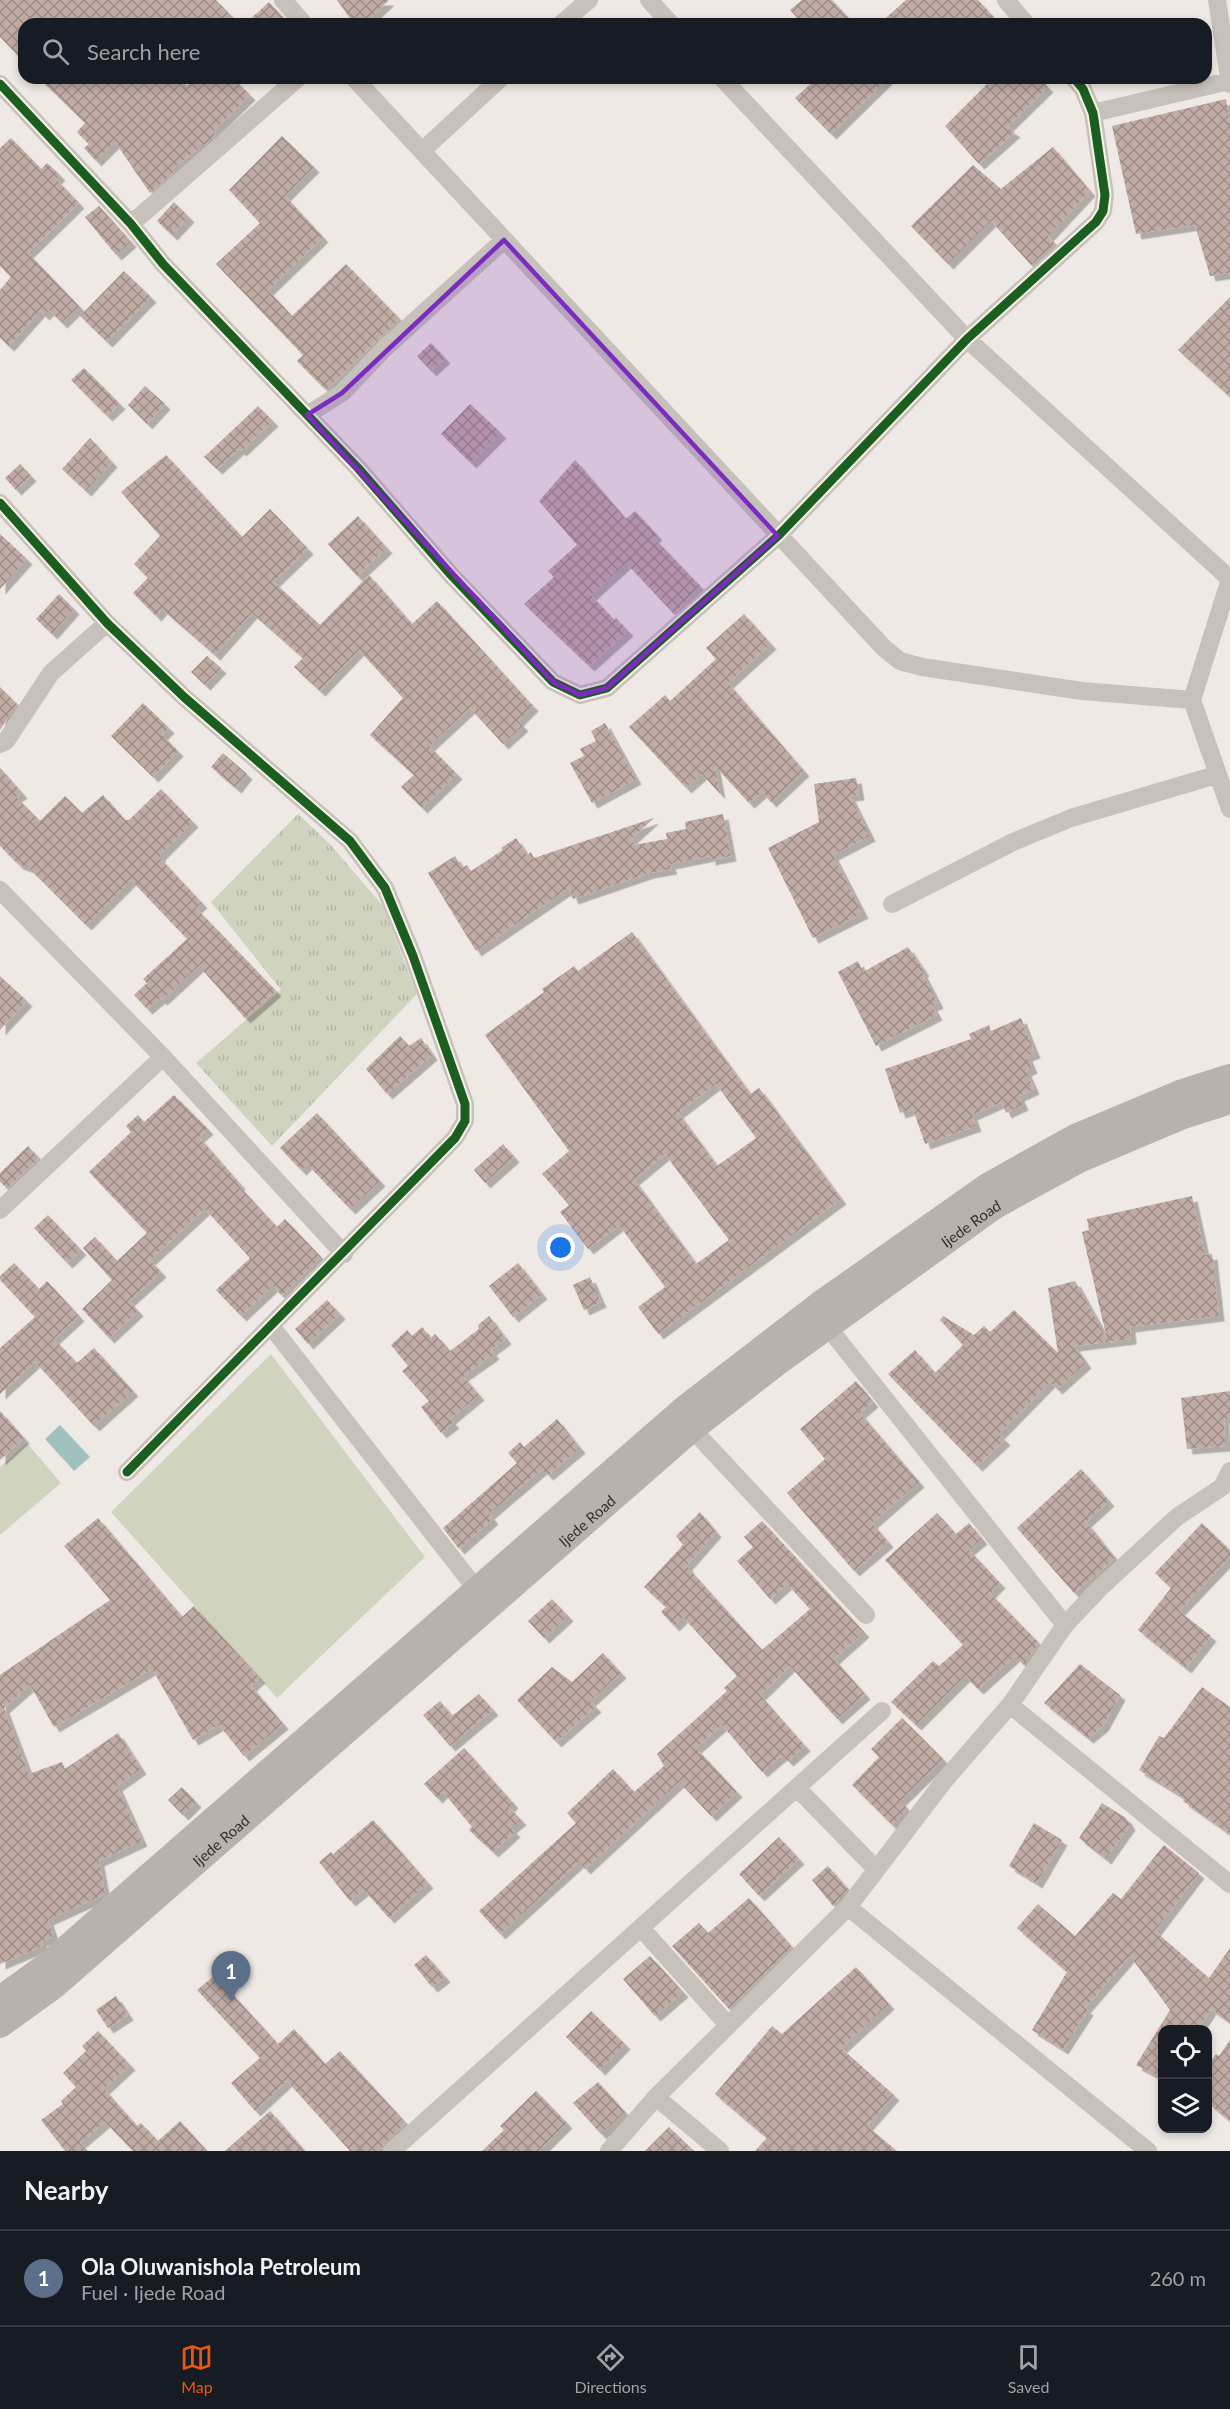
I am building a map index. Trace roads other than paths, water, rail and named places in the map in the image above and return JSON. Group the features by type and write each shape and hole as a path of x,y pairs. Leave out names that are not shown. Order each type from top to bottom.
{"main road":[{"name":"Ijede Road","path":"0,2025 54,1986 574,1517 685,1408 770,1342 989,1185 1075,1137 1180,1093 1230,1077"},
{"name":"Ijede Road","path":"0,1999 47,1965 477,1590 827,1326 995,1206 1079,1160 1183,1116 1230,1101"}],"street":[{"path":"283,0 299,18"},
{"path":"568,18 588,0"},
{"path":"649,0 666,18"},
{"path":"1006,0 1021,18"},
{"path":"1093,113 1230,83 1217,0"},
{"path":"0,84 131,224 163,264 358,468 452,576 553,682 580,695 607,688 778,536 967,339 1096,222 1103,211 1105,195 1093,113 1079,84"},
{"path":"131,224 291,84"},
{"path":"360,84 778,536 883,647 900,661 922,667 1082,691 1192,700"},
{"path":"423,150 494,84"},
{"path":"728,84 967,339 1230,579 1192,700 1216,775 1230,809"},
{"path":"307,415 342,393 384,349 504,240"},
{"path":"0,503 107,623 184,697 309,808 350,841 385,888 413,956 465,1104 465,1120 455,1138 344,1254 127,1472"},
{"path":"0,744 6,741 51,673 107,623"},
{"path":"892,904 1013,842 1071,818 1216,775"},
{"path":"0,890 163,1057 344,1254"},
{"path":"0,1210 163,1057"},
{"path":"271,1326 477,1590"},
{"path":"827,1326 1065,1625"},
{"path":"692,1429 866,1616"},
{"path":"609,2151 656,2097 848,1907 944,1781 1010,1705 1065,1625 1099,1589 1177,1517 1227,1484"},
{"path":"1010,1705 1230,1884"},
{"path":"392,2151 882,1711"},
{"path":"797,1788 875,1869"},
{"path":"848,1907 1148,2151"},
{"path":"641,1928 728,2025"},
{"path":"656,2097 720,2151"}],"water":[{"path":"60,1425 90,1457 74,1471 45,1439"}],"place":[{"name":"Ola Oluwanishola Petroleum","path":"231,2001"}]}
